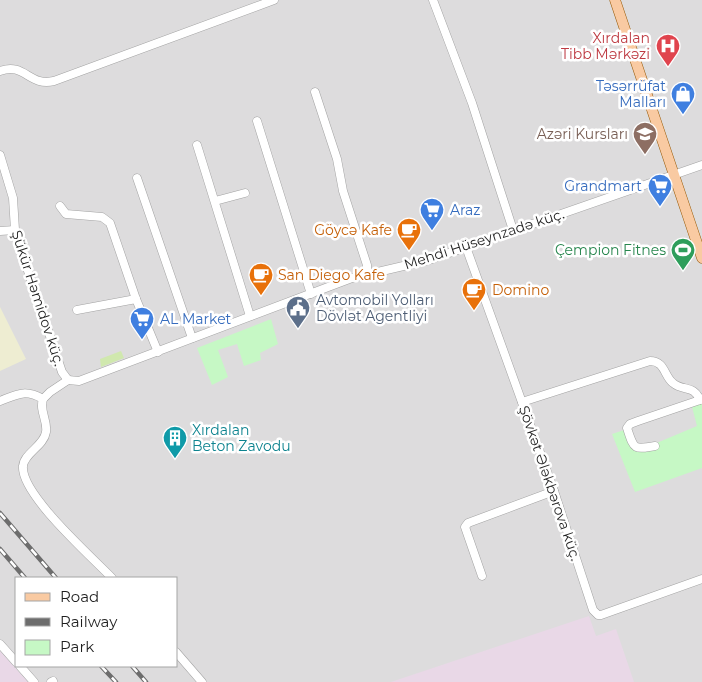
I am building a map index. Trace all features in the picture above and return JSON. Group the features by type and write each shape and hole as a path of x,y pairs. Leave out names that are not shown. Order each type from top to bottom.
{"main road":[{"path":"615,0 702,258"}],"street":[{"path":"0,71 10,68 17,70 44,84 274,0"},
{"path":"433,0 472,103 513,230"},
{"path":"315,92 337,158 342,191 367,265 367,273"},
{"path":"257,121 311,294"},
{"path":"197,145 250,316"},
{"name":"Şükür Həmidov küç.","path":"0,155 12,198 15,230 20,247 62,372 68,380"},
{"name":"Mehdi Hüseynzadə küç.","path":"68,380 79,382 367,273 429,260 702,165"},
{"path":"137,178 192,338"},
{"path":"215,201 245,193"},
{"path":"60,206 66,214 102,217 110,223 136,299 158,352"},
{"path":"0,231 15,230"},
{"name":"Şövkət Ələkbərova küç.","path":"466,247 554,491 595,613 602,615 702,579"},
{"path":"77,310 136,299"},
{"path":"522,402 650,361 658,363 671,381 680,387 693,390 701,399 630,424 627,428 632,445 639,449 655,446"},
{"path":"68,380 43,399 42,409 46,432 43,439 25,460 23,464 24,474 28,484 50,516 111,577"},
{"path":"0,400 23,392 30,392 43,399"},
{"path":"482,576 465,528 468,523 554,491"},
{"path":"0,644 15,661"},
{"path":"178,654 202,682"},
{"path":"21,667 34,682"}],"shaded area":[{"path":"0,0 702,0 702,682 0,682"},
{"path":"589,616 596,636 616,629 634,682 391,682"},
{"path":"0,651 28,682 0,682"}],"green space":[{"path":"0,307 26,359 0,371"},
{"path":"271,319 278,344 260,353 261,360 244,366 237,344 218,350 228,377 212,385 197,348"},
{"path":"121,351 124,358 101,367 100,359"},
{"path":"702,403 702,468 635,492 612,434 630,428 640,450 697,426 692,407"}],"railway":[{"path":"0,513 55,577"},
{"path":"0,549 24,577"},
{"path":"102,667 116,682"},
{"path":"133,667 146,682"}],"place":[{"name":"Xırdalan Tibb Mərkəzi","path":"668,67"},
{"name":"Təsərrüfat Malları","path":"683,115"},
{"name":"Azəri Kursları","path":"645,155"},
{"name":"Grandmart","path":"660,207"},
{"name":"Araz","path":"432,231"},
{"name":"Göycə Kafe","path":"409,251"},
{"name":"Çempion Fitnes","path":"683,271"},
{"name":"San Diego Kafe","path":"261,296"},
{"name":"Domino","path":"474,311"},
{"name":"Avtomobil Yolları Dövlət Agentliyi","path":"298,329"},
{"name":"AL Market","path":"142,340"},
{"name":"Xırdalan Beton Zavodu","path":"175,459"}]}
